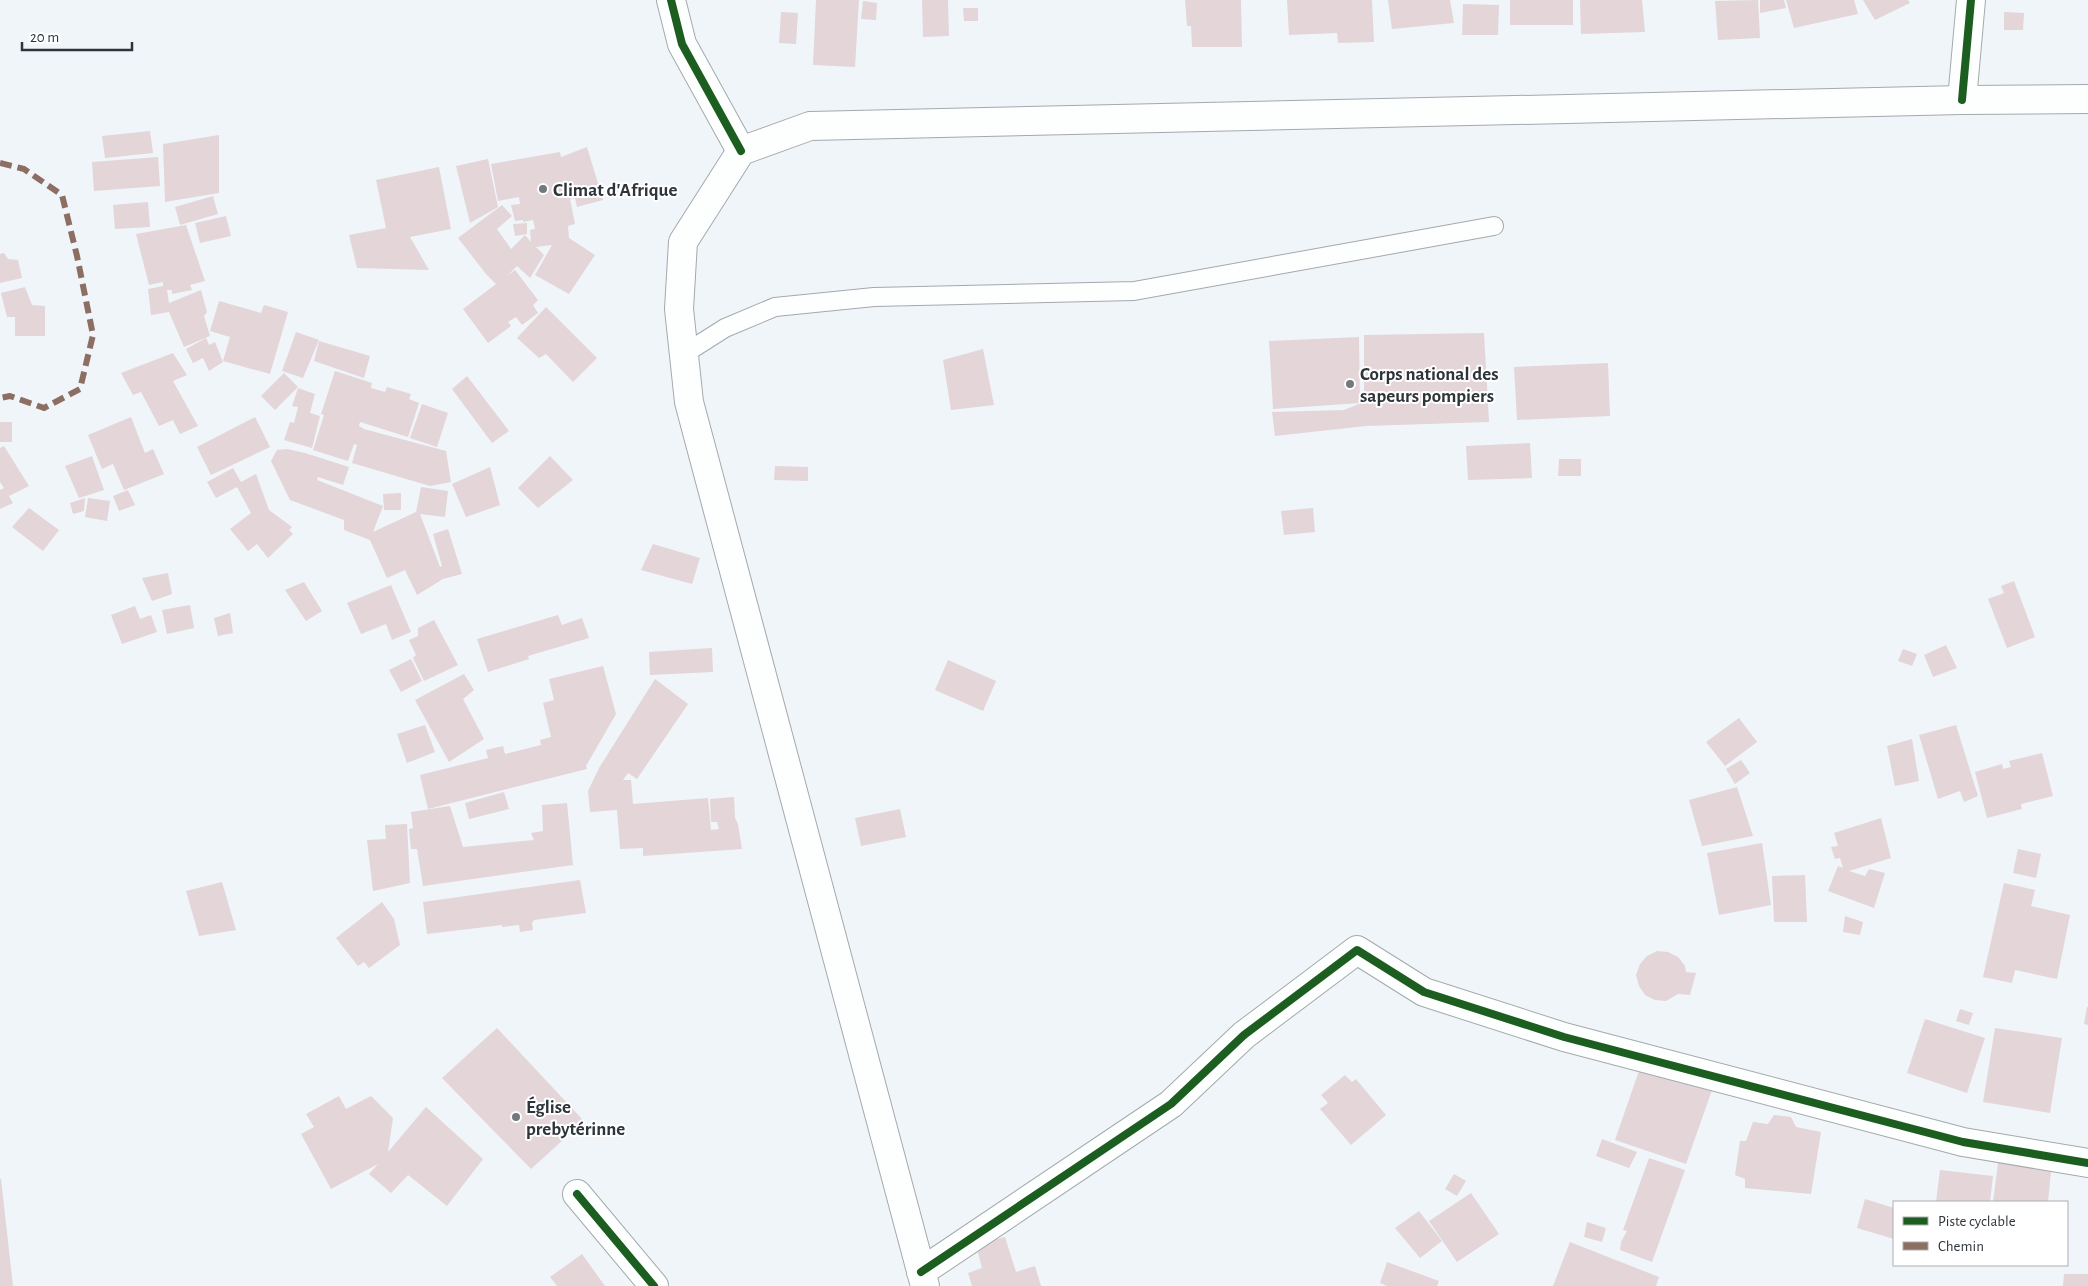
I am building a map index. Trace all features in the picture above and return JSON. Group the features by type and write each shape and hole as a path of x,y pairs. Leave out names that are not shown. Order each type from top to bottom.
{"main road":[{"path":"671,0 682,44 741,151"},
{"path":"1962,100 1971,0"},
{"path":"2088,99 1962,100 810,126 741,151 684,242 679,309 689,402 739,595 924,1279 1171,1104 1244,1034 1357,950 1424,992 1564,1037 1963,1142 2088,1163"},
{"path":"577,1194 654,1286"}],"lane":[{"path":"684,354 725,328 775,307 874,298 1134,291 1494,226"}],"building":[{"path":"816,0 859,0 855,67 813,65"},
{"path":"922,0 948,0 949,36 923,37"},
{"path":"1185,0 1241,0 1242,47 1192,47 1191,26 1187,26"},
{"path":"1287,0 1372,0 1374,42 1338,43 1337,33 1289,35"},
{"path":"1388,0 1450,0 1454,23 1392,29"},
{"path":"1510,0 1573,0 1573,25 1510,25"},
{"path":"1580,0 1642,0 1645,32 1581,34"},
{"path":"1758,0 1760,38 1718,40 1715,1"},
{"path":"1760,0 1784,0 1786,8 1760,13"},
{"path":"1786,0 1854,0 1858,14 1794,28"},
{"path":"1863,0 1908,0 1910,3 1875,20"},
{"path":"863,1 877,3 876,20 861,19"},
{"path":"1463,4 1499,5 1498,35 1462,35"},
{"path":"963,8 978,8 978,21 964,21"},
{"path":"781,12 798,13 796,44 779,43"},
{"path":"2004,12 2024,13 2023,30 2004,30"},
{"path":"150,131 153,153 105,158 102,136"},
{"path":"219,135 219,193 165,202 163,144"},
{"path":"587,147 603,200 577,207 575,198 570,199 575,224 568,226 569,238 595,255 569,294 535,275 552,245 536,247 544,255 530,278 517,266 507,276 515,270 538,300 533,305 538,313 522,325 516,317 508,322 511,326 488,343 463,309 496,284 458,238 502,205 512,216 497,229 511,249 525,235 531,242 530,230 535,229 533,220 515,221 511,205 520,204 519,197 498,201 491,164 560,152 561,157"},
{"path":"158,157 160,186 94,191 92,162"},
{"path":"488,159 498,207 470,223 456,166"},
{"path":"439,167 451,229 410,237 429,270 357,268 349,235 386,228 376,180"},
{"path":"213,196 218,214 180,225 175,207"},
{"path":"148,202 150,227 115,229 113,205"},
{"path":"226,216 231,236 200,243 195,223"},
{"path":"527,223 527,234 515,236 513,224"},
{"path":"186,225 205,281 190,285 192,290 172,294 172,290 167,290 169,303 201,290 207,312 204,316 210,336 184,347 169,312 151,315 148,289 163,286 163,282 149,285 136,234"},
{"path":"4,253 8,259 18,260 22,278 0,283 0,254"},
{"path":"25,287 32,305 45,306 45,336 15,336 15,317 7,317 1,293"},
{"path":"219,301 261,313 264,305 288,312 270,374 223,361 230,337 210,331"},
{"path":"546,307 597,358 573,382 546,354 539,358 517,338"},
{"path":"296,332 319,340 303,378 282,371"},
{"path":"1484,333 1489,422 1366,426 1275,436 1272,412 1344,410 1364,402 1364,335"},
{"path":"1359,337 1360,403 1273,409 1269,341"},
{"path":"206,338 209,345 215,342 223,362 209,371 203,358 193,363 186,349"},
{"path":"319,341 370,356 364,378 314,361"},
{"path":"983,349 994,405 951,410 943,360"},
{"path":"173,353 187,375 173,381 198,426 180,434 173,420 159,426 141,392 133,395 121,373"},
{"path":"1608,363 1610,416 1517,420 1514,367"},
{"path":"335,371 372,383 371,388 385,392 387,387 411,394 409,399 419,403 408,437 360,422 359,426 364,429 446,451 451,482 430,486 352,463 357,445 354,444 348,461 313,450 324,415 321,414"},
{"path":"284,373 298,387 275,410 261,396"},
{"path":"467,376 509,431 492,443 452,389"},
{"path":"298,388 315,394 310,413 320,416 312,448 284,440 290,422 294,423 298,407 292,406"},
{"path":"422,404 448,413 437,447 410,438"},
{"path":"131,417 145,453 153,449 164,474 124,490 113,464 102,469 88,435"},
{"path":"255,417 270,447 211,475 197,447"},
{"path":"0,422 12,422 12,442 0,442"},
{"path":"1530,443 1532,478 1468,480 1466,446"},
{"path":"4,446 29,486 9,496 0,482 0,448"},
{"path":"287,449 349,467 343,485 318,477 317,480 383,506 373,532 416,512 421,487 448,491 445,517 420,514 440,567 442,566 433,534 448,529 462,574 443,579 417,595 405,570 387,578 370,540 344,530 344,520 290,500 271,461 277,450"},
{"path":"92,456 104,490 79,498 65,466"},
{"path":"550,456 573,480 538,508 518,488"},
{"path":"1559,459 1581,459 1581,476 1558,476"},
{"path":"775,466 808,467 808,481 774,480"},
{"path":"490,467 500,505 466,517 452,484"},
{"path":"233,468 241,482 256,474 269,510 292,527 289,530 293,534 268,558 257,544 248,551 230,529 251,513 237,487 216,498 207,482"},
{"path":"4,488 13,503 0,509 0,490"},
{"path":"128,490 135,505 119,511 113,496"},
{"path":"401,493 401,510 384,510 383,494"},
{"path":"85,498 84,511 73,514 70,503"},
{"path":"88,498 110,501 107,521 85,517"},
{"path":"29,508 59,530 43,551 12,527"},
{"path":"1313,508 1315,532 1284,535 1281,511"},
{"path":"653,544 700,558 692,584 641,570"},
{"path":"168,573 172,594 152,601 142,578"},
{"path":"2014,581 2035,637 2007,648 1988,599 2004,593 2001,586"},
{"path":"304,582 322,611 306,621 285,590"},
{"path":"391,585 411,632 392,640 386,624 361,634 347,603"},
{"path":"190,605 194,628 167,634 162,610"},
{"path":"135,606 140,619 151,615 157,632 122,644 111,615"},
{"path":"230,613 233,633 218,636 214,618"},
{"path":"558,615 562,625 582,618 589,638 528,656 529,659 488,672 477,639"},
{"path":"434,620 458,665 424,681 413,658 416,655 409,640 418,636 418,628"},
{"path":"1946,645 1957,668 1933,677 1924,655"},
{"path":"712,648 713,672 650,675 649,652"},
{"path":"1903,649 1917,654 1912,666 1898,661"},
{"path":"411,659 422,681 401,692 389,670"},
{"path":"948,660 996,681 983,711 935,690"},
{"path":"603,666 616,714 586,766 587,769 428,809 420,775 488,758 486,750 503,746 505,754 541,745 540,740 551,737 543,703 554,700 549,679"},
{"path":"464,674 474,690 463,699 484,739 449,762 415,700"},
{"path":"655,679 688,704 637,779 628,773 623,780 631,780 633,804 708,798 711,830 719,829 717,822 711,822 710,799 734,797 735,818 738,824 742,849 643,856 643,848 620,849 617,810 590,812 588,791 599,768"},
{"path":"1739,718 1757,742 1725,766 1706,742"},
{"path":"425,725 435,752 407,763 397,734"},
{"path":"1956,725 1978,796 1964,802 1960,791 1938,799 1919,735"},
{"path":"1912,739 1919,781 1895,786 1887,746"},
{"path":"2042,753 2053,796 2021,804 2022,809 1987,818 1975,772 2002,764 2003,769 2011,767 2009,761"},
{"path":"1741,760 1750,773 1735,784 1726,769"},
{"path":"1737,787 1753,836 1702,846 1689,800"},
{"path":"504,792 509,809 469,819 465,803"},
{"path":"567,803 573,865 423,886 417,849 411,849 409,829 413,828 411,812 450,806 463,847 534,840 531,833 543,831 542,805"},
{"path":"900,809 906,837 861,846 855,818"},
{"path":"1881,818 1891,858 1849,871 1865,876 1869,869 1885,873 1874,908 1828,891 1838,866 1843,868 1840,858 1835,859 1831,847 1838,846 1834,833"},
{"path":"407,824 410,883 373,891 367,840 386,839 385,825"},
{"path":"1762,843 1771,905 1719,915 1707,853"},
{"path":"2018,849 2041,854 2036,878 2013,873"},
{"path":"1805,875 1807,922 1774,922 1772,876"},
{"path":"580,880 586,913 534,920 532,923 533,930 520,932 519,925 502,927 502,925 427,934 423,902"},
{"path":"222,882 236,930 199,936 186,891"},
{"path":"2004,883 2035,890 2031,906 2070,915 2057,979 2015,970 2012,983 1983,977"},
{"path":"382,902 394,919 400,945 369,968 364,962 358,966 336,938"},
{"path":"1845,916 1863,922 1860,935 1843,932"},
{"path":"1657,951 1668,952 1678,957 1685,966 1686,972 1696,973 1690,995 1678,994 1666,1001 1655,1000 1645,995 1639,986 1636,975 1640,964 1647,956"},
{"path":"2088,1007 2088,1025 2084,1024"},
{"path":"1960,1009 1973,1013 1969,1025 1956,1021"},
{"path":"1925,1019 1985,1038 1967,1093 1907,1073"},
{"path":"497,1028 584,1121 531,1169 442,1078"},
{"path":"1995,1028 2062,1038 2050,1113 1983,1102"},
{"path":"1641,1065 1712,1090 1686,1164 1615,1140"},
{"path":"1345,1075 1352,1082 1356,1079 1386,1115 1351,1145 1320,1109 1328,1103 1321,1095"},
{"path":"339,1096 346,1109 371,1096 393,1118 388,1152 426,1107 483,1159 447,1206 408,1175 391,1193 369,1174 378,1164 331,1189 301,1134 314,1127 306,1114"},
{"path":"1774,1115 1791,1117 1796,1127 1821,1132 1811,1194 1745,1188 1745,1179 1735,1175 1740,1141 1746,1141 1753,1122 1768,1124"},
{"path":"1602,1139 1637,1152 1629,1168 1596,1156"},
{"path":"1999,1155 2052,1161 2048,1201 1993,1201"},
{"path":"1649,1158 1685,1170 1652,1262 1620,1250 1621,1242 1627,1231 1623,1230"},
{"path":"1940,1170 1993,1176 1990,1201 1936,1201"},
{"path":"1454,1174 1466,1181 1457,1196 1445,1189"},
{"path":"1,1179 13,1286 0,1286"},
{"path":"1471,1193 1499,1234 1457,1262 1429,1221"},
{"path":"1865,1199 1893,1208 1893,1239 1857,1228"},
{"path":"1419,1211 1442,1241 1420,1258 1395,1228"},
{"path":"1587,1222 1606,1228 1602,1242 1584,1237"},
{"path":"1005,1237 1016,1272 1035,1266 1041,1286 972,1286 968,1273 982,1268 976,1245"},
{"path":"1570,1242 1659,1277 1656,1286 1553,1286"},
{"path":"582,1254 605,1286 557,1286 550,1277"},
{"path":"1387,1262 1439,1281 1437,1286 1387,1286 1380,1283"},
{"path":"2064,1274 2088,1274 2088,1286 2063,1286"}],"marked path":[{"path":"0,163 24,169 62,195 93,335 80,389 44,408 10,396 0,398"}],"cycle path":[{"path":"671,0 682,44 741,151"},
{"path":"1962,100 1971,0"},
{"path":"921,1272 1171,1104 1244,1035 1357,950 1424,992 1564,1037 1963,1142 2088,1163"},
{"path":"577,1194 654,1286"}],"place":[{"name":"Climat d'Afrique","path":"543,189"},
{"name":"Corps national des sapeurs pompiers","path":"1350,384"},
{"name":"Église prebytérinne","path":"516,1117"}]}
